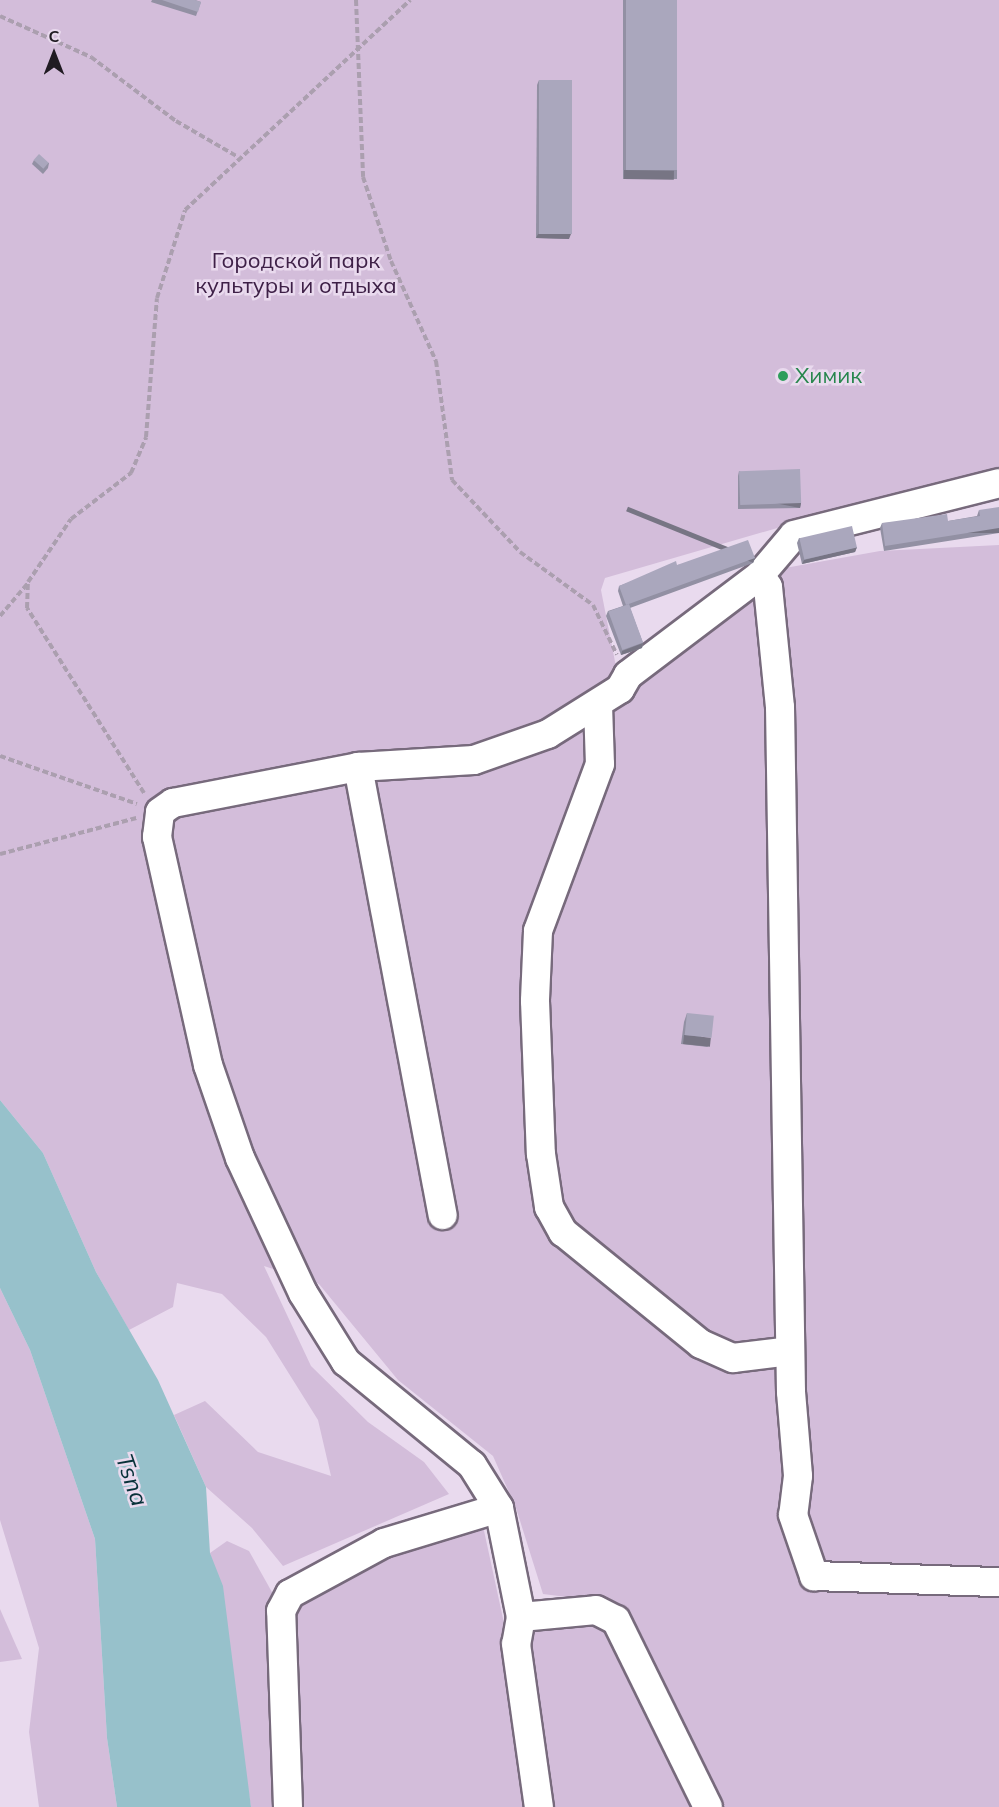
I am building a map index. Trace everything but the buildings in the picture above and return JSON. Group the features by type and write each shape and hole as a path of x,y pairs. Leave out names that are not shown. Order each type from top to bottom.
{"lane":[{"path":"538,1807 516,1644 521,1617 499,1508 472,1465 346,1362 303,1293 240,1158 208,1065 157,837 160,812 173,803 358,767 474,760 548,734 598,705 620,689 628,675 760,575 794,535 813,526 999,483"},
{"path":"760,575 768,587 780,707 790,1351 798,1476 793,1515 814,1576 999,1582"},
{"path":"598,705 600,764 538,931 537,1048 549,1207 563,1232 701,1344 733,1358 790,1351"},
{"path":"358,767 443,1215"},
{"path":"288,1807 281,1611 290,1594 384,1543 499,1508"},
{"path":"521,1617 596,1610 616,1620 708,1807"}],"path":[{"path":"356,0 360,48 363,177 391,261 436,361 452,480 520,552 593,605 628,675"},
{"path":"0,616 28,582 71,519 131,473 150,414 157,298 185,210 238,157 410,0"},
{"path":"0,16 91,57 176,121 238,157"},
{"path":"28,582 27,608 130,777 160,812"},
{"path":"0,756 160,812"},
{"path":"0,854 160,812"}],"green space":[{"name":"Городской парк культуры и отдыха","path":"0,0 999,0 999,474 815,517 605,578 601,590 617,672 644,676 785,568 880,551 999,545 999,1807 297,1807 291,1620 296,1599 391,1551 483,1526 507,1637 584,1617 591,1600 543,1594 516,1508 493,1456 398,1380 319,1284 264,1266 311,1366 368,1422 424,1462 449,1494 283,1566 252,1528 206,1487 174,1415 205,1401 258,1452 331,1476 318,1420 266,1337 222,1294 177,1283 173,1307 129,1330 96,1272 43,1153 0,1100"},
{"path":"0,1288 30,1350 95,1539 107,1738 117,1807 39,1807 29,1732 39,1648 0,1520"},
{"path":"227,1541 249,1551 273,1594 282,1807 251,1807 210,1553"},
{"path":"0,1609 22,1659 0,1662"}],"water":[{"name":"Tsna","path":"0,1100 43,1153 96,1272 158,1380 206,1487 210,1553 223,1586 251,1807 117,1807 107,1738 95,1539 30,1350 0,1288"}],"place":[{"name":"Химик","path":"783,376"}]}
